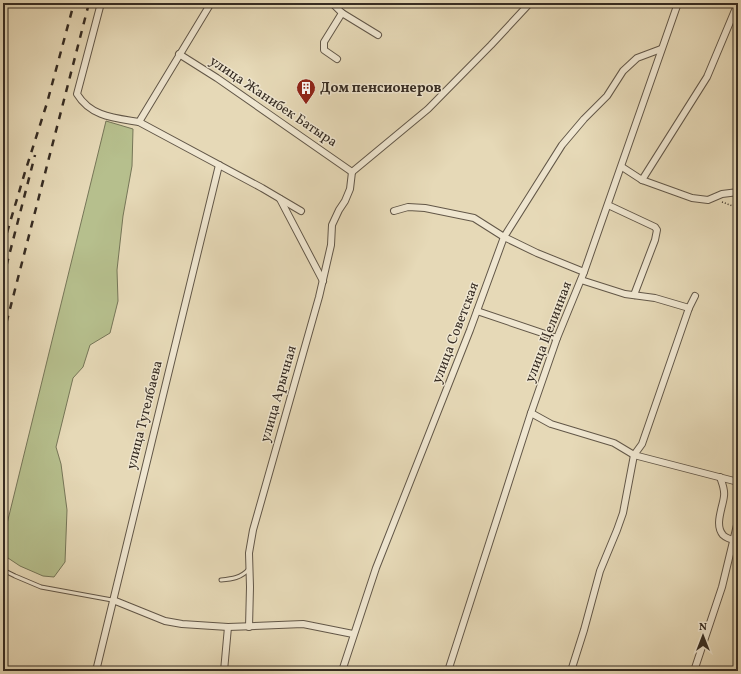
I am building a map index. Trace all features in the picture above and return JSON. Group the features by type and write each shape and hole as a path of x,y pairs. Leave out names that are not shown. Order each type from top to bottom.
{"street":[{"path":"101,3 77,94 81,101 89,108 110,117 139,122 301,211"},
{"path":"139,122 178,54 211,3"},
{"path":"332,3 342,13 378,35"},
{"path":"352,172 428,109 530,3"},
{"name":"улица Целинная","path":"448,671 531,413 557,338 581,280 622,167 661,49 678,3"},
{"path":"642,180 707,77 738,3"},
{"path":"337,59 324,50 324,42 342,13"},
{"name":"улица Советская","path":"342,671 376,568 477,311 504,237 562,145 584,119 607,96 623,71 637,58 661,49"},
{"name":"улица Жанибек Батыра","path":"178,54 217,78 352,172"},
{"name":"улица Тугелбаева","path":"96,671 112,600 219,165"},
{"path":"622,167 642,180 692,198 708,200 722,194 738,192"},
{"name":"улица Арычная","path":"249,626 250,548 253,530 323,281 331,245 332,225 339,210 346,201 350,189 352,172"},
{"path":"279,198 323,281"},
{"path":"608,205 655,227 657,230 655,240 634,295"},
{"path":"394,211 408,207 425,208 474,218 504,237 537,253 584,272"},
{"path":"581,280 625,294 655,298 689,308"},
{"path":"570,671 584,630 600,571 623,513 634,455 642,444 689,308 695,296"},
{"path":"477,311 557,338"},
{"path":"531,413 551,424 614,443 634,455 738,482"},
{"path":"720,478 724,490 720,526 723,535 736,540"},
{"path":"695,671 736,540 738,521"},
{"path":"112,600 165,621 182,624 228,627 303,624 353,634"},
{"path":"224,671 228,627"}],"lane":[{"path":"220,580 240,577 248,570 250,566"},
{"path":"3,570 41,587 112,600"}],"path":[{"path":"713,198 738,208"}],"green space":[{"path":"106,121 133,129 132,166 123,216 117,270 118,301 110,333 90,345 83,367 73,378 56,447 61,464 67,510 65,562 54,577 43,576 20,566 5,556 3,553 3,540"}],"railway":[{"path":"3,246 47,103 74,3"},
{"path":"3,336 89,3"},
{"path":"3,279 35,155"}],"place":[{"name":"Дом пенсионеров","path":"306,105"}]}
